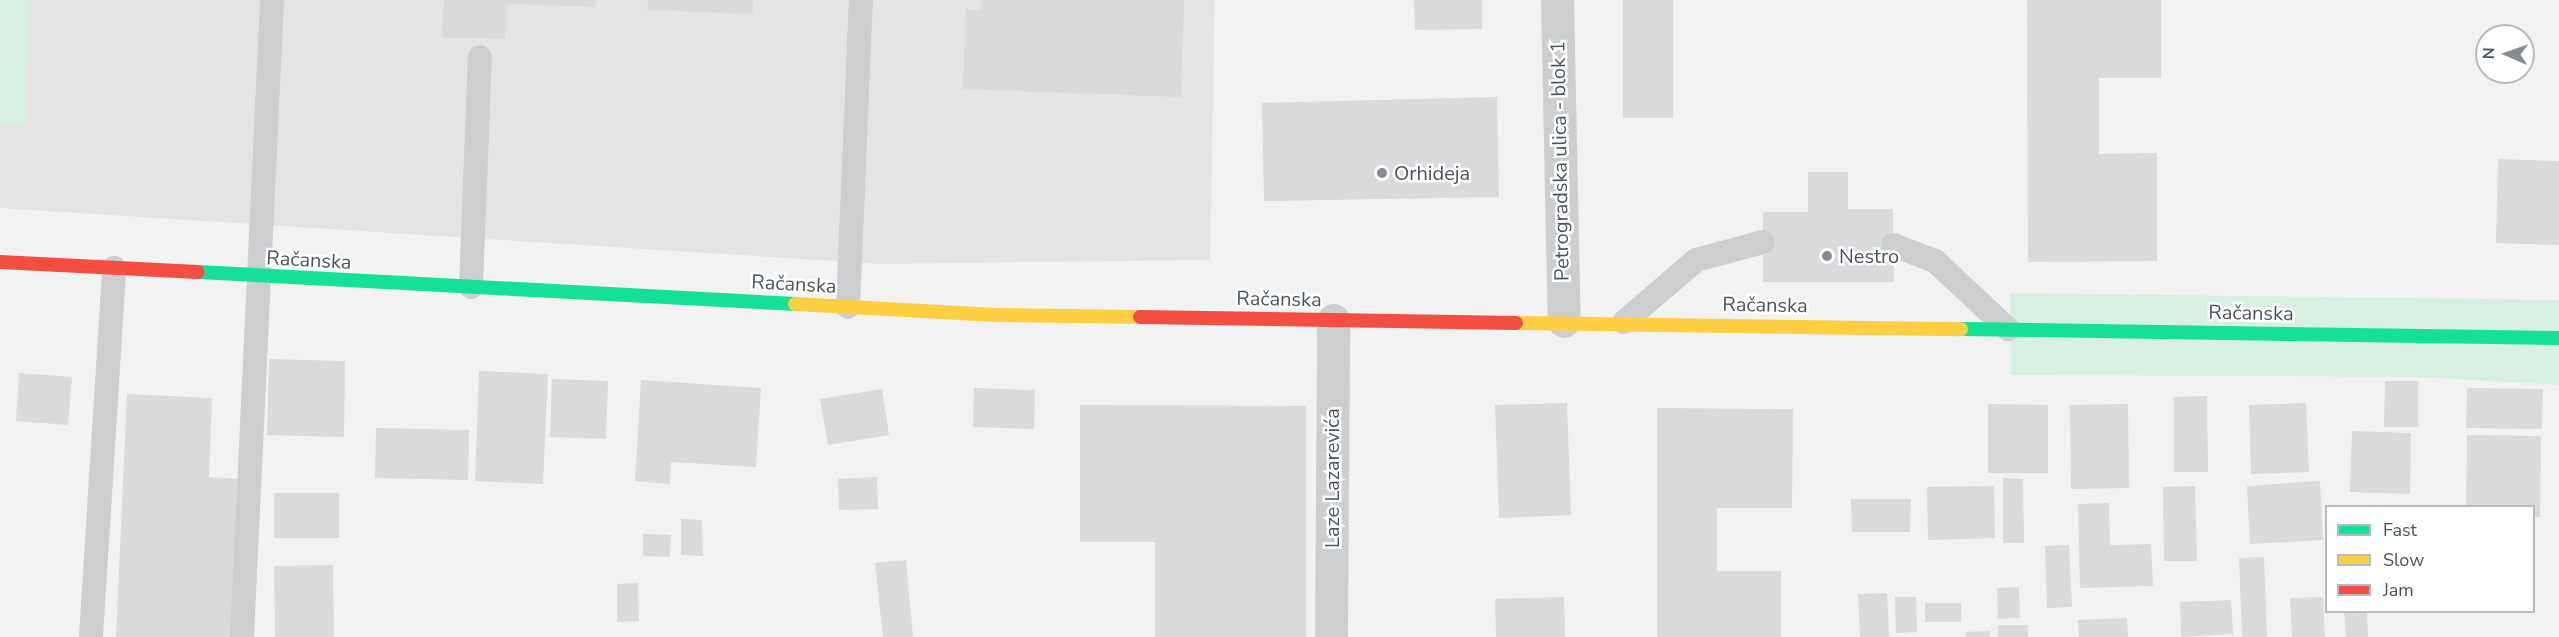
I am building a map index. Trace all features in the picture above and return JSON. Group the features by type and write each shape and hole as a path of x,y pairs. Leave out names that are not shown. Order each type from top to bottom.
{"main road":[{"name":"Račanska","path":"0,262 1001,315 1564,321 2559,338"}],"street":[{"name":"Petrogradska ulica - blok 1","path":"1557,0 1564,321"},
{"name":"Laze Lazarevića","path":"1331,637 1333,320"}],"lane":[{"path":"242,637 272,0"},
{"path":"848,307 861,0"},
{"path":"471,287 480,57"},
{"path":"1624,322 1696,260 1763,243"},
{"path":"1893,245 1935,261 2008,328"},
{"path":"92,637 114,268"}],"shaded area":[{"path":"0,0 1215,0 1210,260 880,264 0,208"}],"green space":[{"path":"0,0 30,0 26,125 0,124"},
{"path":"2010,293 2559,300 2559,385 2418,377 2011,375"}],"building":[{"path":"444,0 596,0 595,7 508,4 505,39 442,38"},
{"path":"648,0 753,0 753,14 647,10"},
{"path":"981,0 1184,0 1181,97 963,89 966,9 981,10"},
{"path":"1414,0 1482,0 1482,29 1415,30"},
{"path":"1623,0 1673,0 1673,118 1623,118"},
{"path":"2027,0 2161,0 2161,78 2099,78 2099,154 2157,153 2157,261 2028,262"},
{"path":"1497,97 1499,197 1264,201 1262,103"},
{"path":"2498,159 2559,161 2559,245 2496,243"},
{"path":"1808,172 1848,172 1848,209 1893,209 1894,282 1763,282 1763,212 1808,212"},
{"path":"269,359 345,361 344,437 267,435"},
{"path":"479,371 548,374 543,484 475,481"},
{"path":"19,373 72,377 68,425 16,421"},
{"path":"552,379 608,381 606,439 550,437"},
{"path":"641,380 761,388 756,467 671,462 670,484 635,481"},
{"path":"2385,381 2418,381 2418,427 2384,427"},
{"path":"974,388 1035,390 1034,429 973,427"},
{"path":"2467,388 2543,389 2542,429 2466,428"},
{"path":"882,389 889,435 828,445 820,399"},
{"path":"127,394 212,398 209,477 239,479 231,637 116,637"},
{"path":"2207,396 2208,472 2174,472 2174,397"},
{"path":"1567,403 1571,515 1499,518 1495,405"},
{"path":"2306,403 2309,472 2251,474 2249,405"},
{"path":"1988,404 2048,405 2048,473 1988,473"},
{"path":"2128,404 2129,488 2071,489 2070,405"},
{"path":"1080,405 1306,406 1306,637 1155,637 1155,542 1080,542"},
{"path":"1657,408 1793,409 1792,508 1717,508 1717,571 1781,571 1781,637 1657,637"},
{"path":"376,428 469,430 468,480 375,478"},
{"path":"2352,431 2411,433 2410,494 2350,492"},
{"path":"2467,435 2541,436 2540,517 2535,517 2535,505 2466,505"},
{"path":"877,477 878,509 839,510 838,479"},
{"path":"2003,478 2023,479 2024,543 2003,543"},
{"path":"2320,481 2323,540 2250,544 2247,486"},
{"path":"1994,486 1995,538 1928,540 1927,487"},
{"path":"2195,486 2197,561 2164,561 2163,487"},
{"path":"274,493 339,493 339,538 274,538"},
{"path":"1851,499 1911,499 1910,532 1852,532"},
{"path":"2109,503 2110,545 2151,544 2153,586 2080,588 2078,504"},
{"path":"681,519 702,520 703,556 681,555"},
{"path":"643,534 671,535 670,557 643,556"},
{"path":"2069,545 2072,607 2047,608 2045,546"},
{"path":"2264,557 2267,637 2242,637 2239,558"},
{"path":"906,560 913,637 883,637 875,563"},
{"path":"333,565 334,637 275,637 274,566"},
{"path":"638,583 639,621 617,622 617,584"},
{"path":"2019,587 2020,618 1998,619 1997,588"},
{"path":"1887,593 1889,637 1860,637 1858,594"},
{"path":"1564,597 1565,637 1496,637 1495,599"},
{"path":"1895,597 1916,597 1917,632 1896,633"},
{"path":"2323,597 2325,637 2292,637 2290,598"},
{"path":"2231,600 2233,634 2181,637 2180,602"},
{"path":"1925,603 1961,603 1961,622 1925,622"},
{"path":"2344,613 2367,613 2368,637 2346,637"},
{"path":"2127,618 2128,637 2079,637 2078,620"},
{"path":"1998,625 2028,625 2028,637 1998,637"},
{"path":"1990,631 1990,637 1966,637 1966,632"}],"traffic: fast":[{"path":"198,272 795,304"},
{"path":"1961,329 2559,338"}],"traffic: slow":[{"path":"795,304 1001,315 1140,317"},
{"path":"1516,323 1961,329"}],"traffic: jam":[{"path":"0,262 198,272"},
{"path":"1140,317 1516,323"}],"place":[{"name":"Orhideja","path":"1382,173"},
{"name":"Nestro","path":"1827,256"}]}
